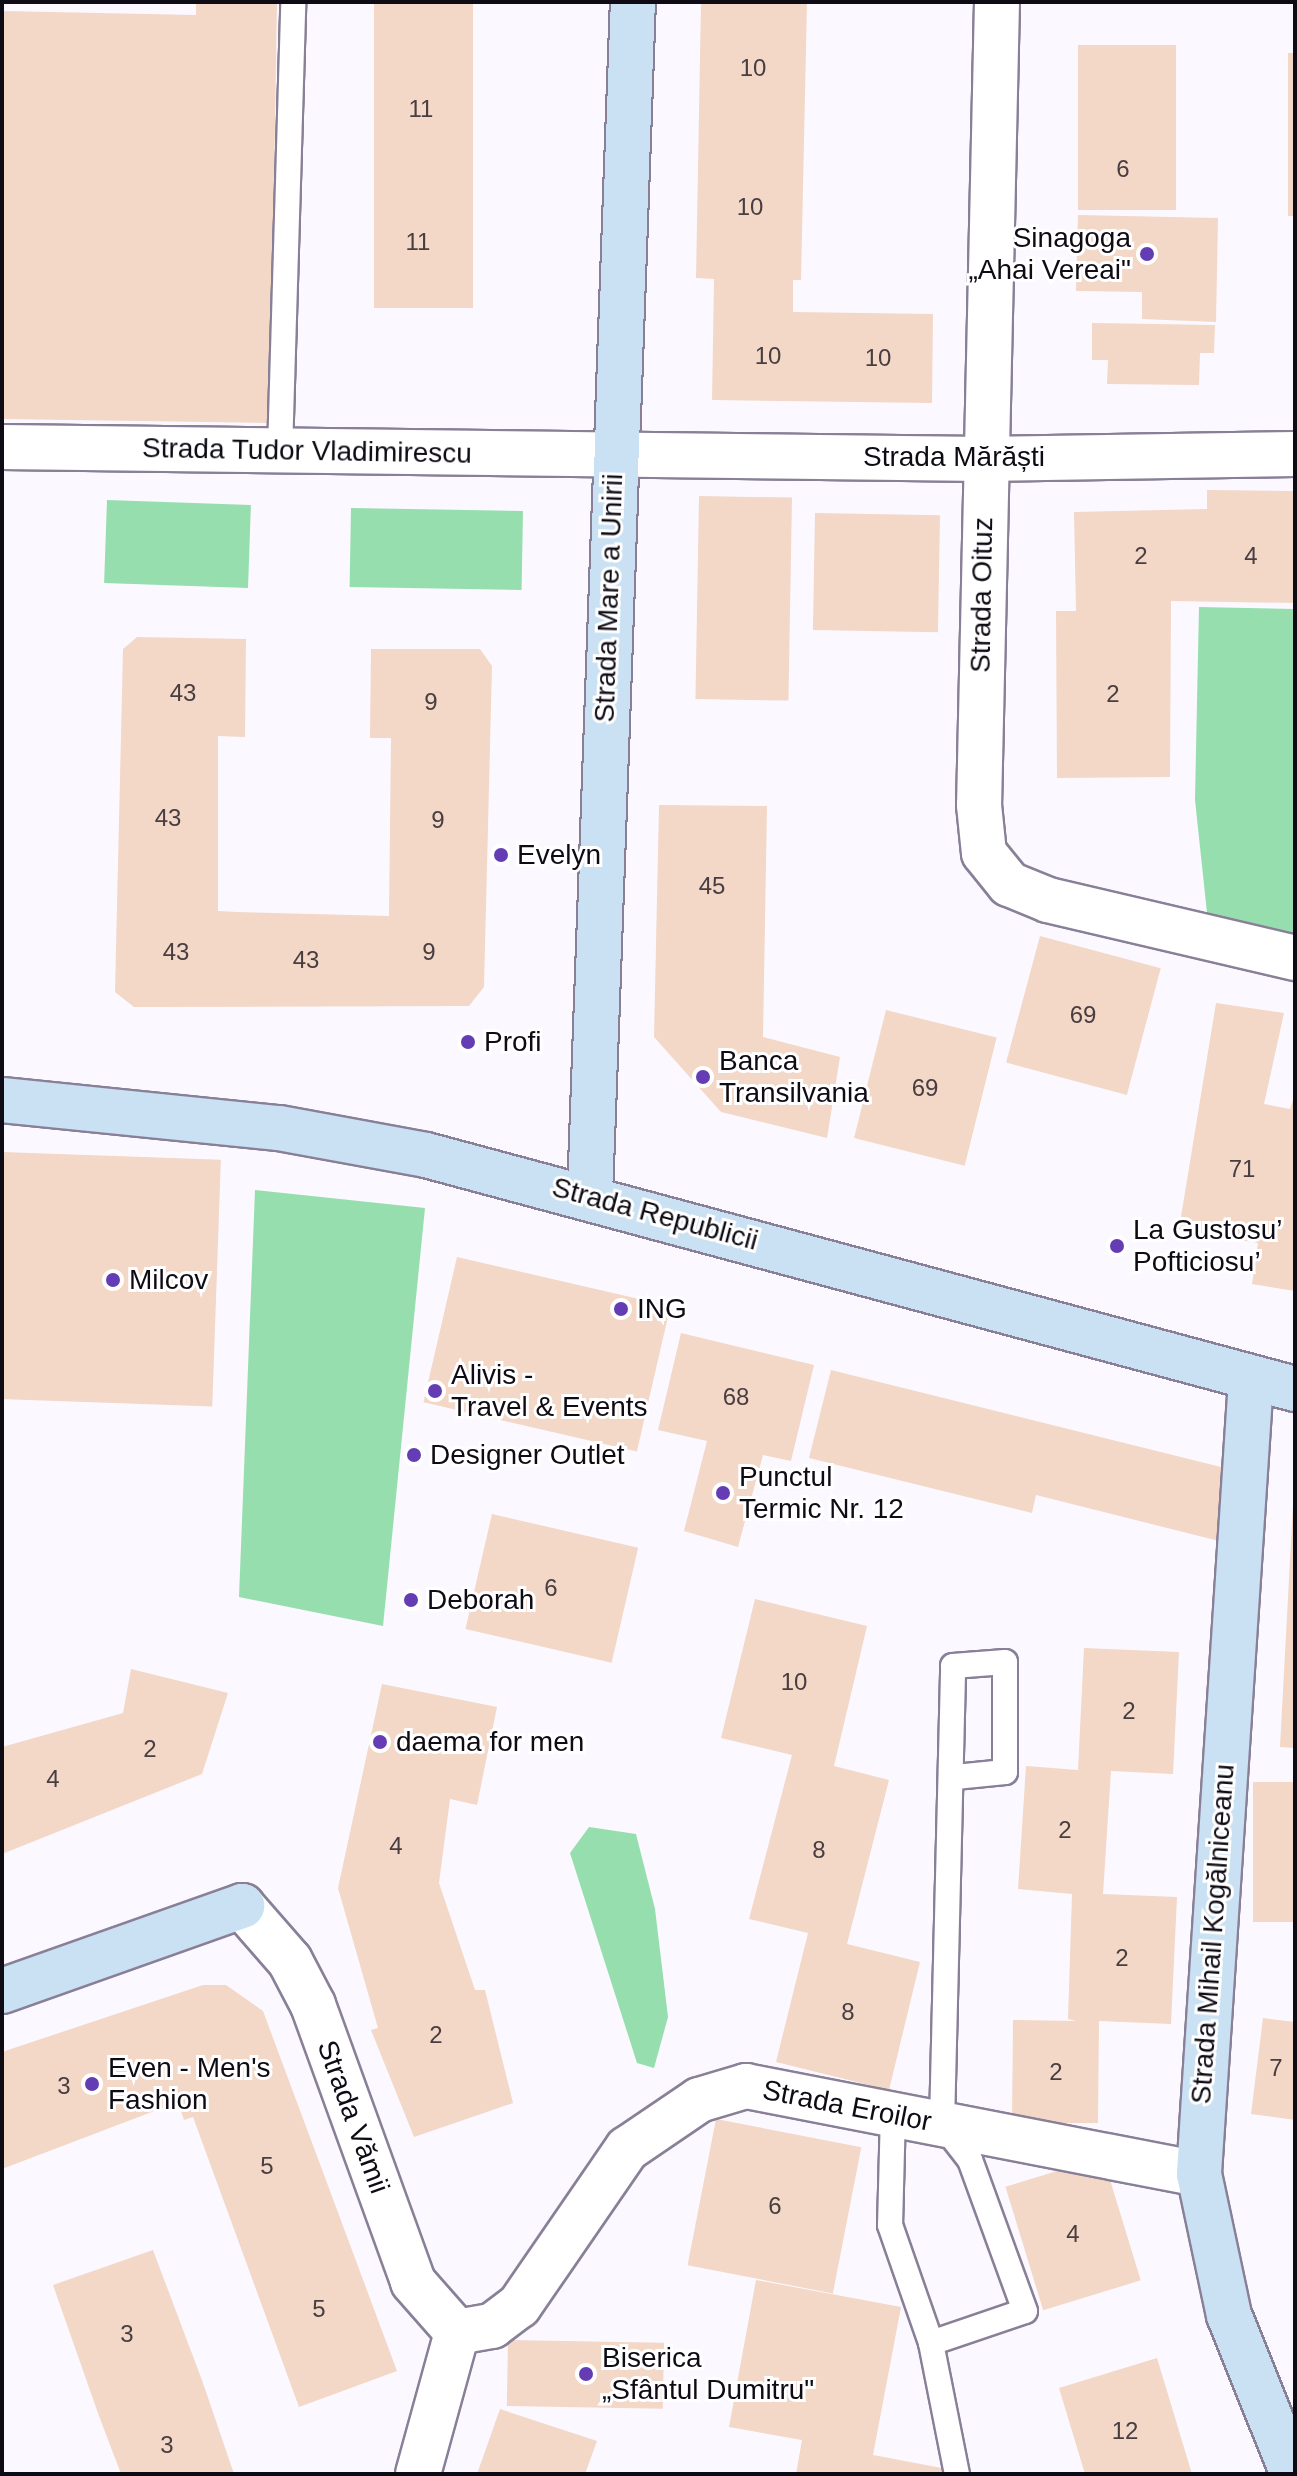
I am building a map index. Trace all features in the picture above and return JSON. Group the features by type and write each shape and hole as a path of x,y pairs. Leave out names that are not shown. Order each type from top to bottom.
{"main road":[{"name":"Strada Mare a Unirii","path":"590,1195 613,454 633,2"},
{"name":"Strada Republicii","path":"2,1100 279,1128 590,1195 1251,1380 1295,1389"},
{"name":"Strada Mihail Kogălniceanu","path":"1251,1380 1199,2174 1229,2315 1293,2474"},
{"path":"2,1991 242,1906"}],"street":[{"name":"Strada Oituz","path":"997,2 984,459 979,805 984,853 1009,884 1048,900 1295,958"},
{"name":"Strada Tudor Vladimirescu","path":"2,447 613,454"},
{"name":"Strada Mărăști","path":"613,454 984,459 1295,454"},
{"name":"Strada Vămii","path":"242,1906 290,1961 313,2005 413,2282 457,2332"},
{"name":"Strada Eroilor","path":"457,2332 492,2326 519,2306 627,2149 699,2100 746,2086 893,2112 1199,2174"},
{"path":"418,2474 457,2332"}],"lane":[{"path":"280,452 293,2"},
{"path":"931,2343 1025,2311 970,2160 942,2124 955,1777 953,1666 1005,1662 1005,1772 955,1777"},
{"path":"893,2112 890,2225 931,2343 957,2474"}],"green space":[{"path":"107,500 251,505 248,588 104,583"},
{"path":"351,508 523,511 522,590 350,587"},
{"path":"1199,607 1295,609 1295,933 1207,913 1195,800"},
{"path":"255,1190 425,1208 383,1626 239,1597"},
{"path":"589,1827 636,1834 655,1909 668,2017 654,2068 637,2063 570,1853"}],"building":[{"path":"196,2 277,2 270,423 2,419 2,11 196,15"},
{"path":"374,2 473,2 473,308 374,308"},
{"path":"701,2 807,2 801,280 793,280 793,312 933,314 932,403 712,400 714,279 696,278"},
{"path":"1078,45 1176,45 1176,210 1078,210"},
{"path":"1288,53 1295,53 1295,216 1288,216"},
{"name":"Sinagoga „Ahai Vereai\"","path":"1078,215 1218,218 1216,322 1142,319 1142,292 1076,291"},
{"path":"1092,323 1215,325 1214,353 1200,353 1199,385 1107,384 1108,360 1092,360"},
{"path":"1207,490 1295,491 1295,603 1171,601 1170,777 1057,778 1056,611 1076,611 1074,512 1207,509"},
{"path":"699,496 792,498 788,701 695,699"},
{"path":"815,513 940,515 938,632 813,630"},
{"path":"137,637 246,639 245,737 218,736 218,911 237,912 389,916 391,738 370,738 371,649 480,649 492,666 484,987 469,1006 134,1007 115,992 123,649"},
{"path":"659,805 767,806 763,1037 840,1057 827,1138 721,1112 654,1037"},
{"path":"1040,936 1161,968 1127,1095 1006,1063"},
{"path":"1216,1003 1284,1013 1264,1104 1290,1109 1295,1093 1295,1291 1252,1284 1258,1243 1179,1229"},
{"path":"886,1010 997,1038 965,1166 854,1138"},
{"name":"Milcov","path":"2,1152 221,1160 212,1406 2,1399"},
{"path":"457,1257 670,1306 637,1451 423,1402"},
{"path":"681,1333 814,1365 791,1461 763,1455 738,1547 684,1531 707,1441 658,1430"},
{"path":"831,1370 1241,1472 1223,1542 1036,1495 1032,1513 809,1458"},
{"path":"1295,1504 1295,1748 1280,1747"},
{"path":"492,1514 638,1548 612,1663 465,1629"},
{"path":"755,1599 867,1626 834,1766 889,1780 847,1944 920,1962 889,2090 776,2062 808,1933 749,1919 792,1755 721,1738"},
{"path":"1084,1648 1179,1652 1173,1774 1111,1771 1103,1894 1177,1897 1171,2024 1099,2021 1098,2123 1012,2123 1013,2020 1076,2021 1068,2019 1072,1894 1018,1889 1026,1766 1078,1770"},
{"path":"131,1669 228,1693 202,1774 2,1854 2,1747 123,1713"},
{"path":"382,1684 497,1707 477,1805 450,1799 439,1883 475,1990 485,1990 513,2103 414,2137 371,2030 378,2028 338,1888"},
{"path":"1253,1782 1295,1782 1295,1922 1253,1922"},
{"path":"203,1985 226,1985 263,2011 397,2371 299,2407 193,2117 184,2120 178,2102 2,2169 2,2052"},
{"path":"1263,2018 1295,2022 1295,2120 1251,2114"},
{"path":"716,2119 861,2147 833,2294 688,2265"},
{"path":"1103,2157 1141,2280 1043,2310 1005,2187"},
{"path":"153,2250 234,2474 121,2474 99,2416 53,2285"},
{"path":"756,2280 901,2307 873,2455 947,2469 946,2474 796,2474 802,2440 729,2427"},
{"name":"Biserica „Sfântul Dumitru\"","path":"508,2340 664,2343 663,2409 507,2406"},
{"path":"1157,2358 1192,2474 1085,2474 1059,2388"},
{"path":"500,2409 597,2441 585,2474 477,2474"}],"place":[{"name":"Sinagoga „Ahai Vereai\"","path":"1147,254"},
{"name":"Evelyn","path":"501,855"},
{"name":"Profi","path":"468,1042"},
{"name":"Banca Transilvania","path":"703,1077"},
{"name":"La Gustosu’ Pofticiosu’","path":"1117,1246"},
{"name":"Milcov","path":"113,1280"},
{"name":"ING","path":"621,1309"},
{"name":"Alivis - Travel & Events","path":"435,1391"},
{"name":"Designer Outlet","path":"414,1455"},
{"name":"Punctul Termic Nr. 12","path":"723,1493"},
{"name":"Deborah","path":"411,1600"},
{"name":"daema for men","path":"380,1742"},
{"name":"Even - Men's Fashion","path":"92,2084"},
{"name":"Biserica „Sfântul Dumitru\"","path":"586,2374"}]}
